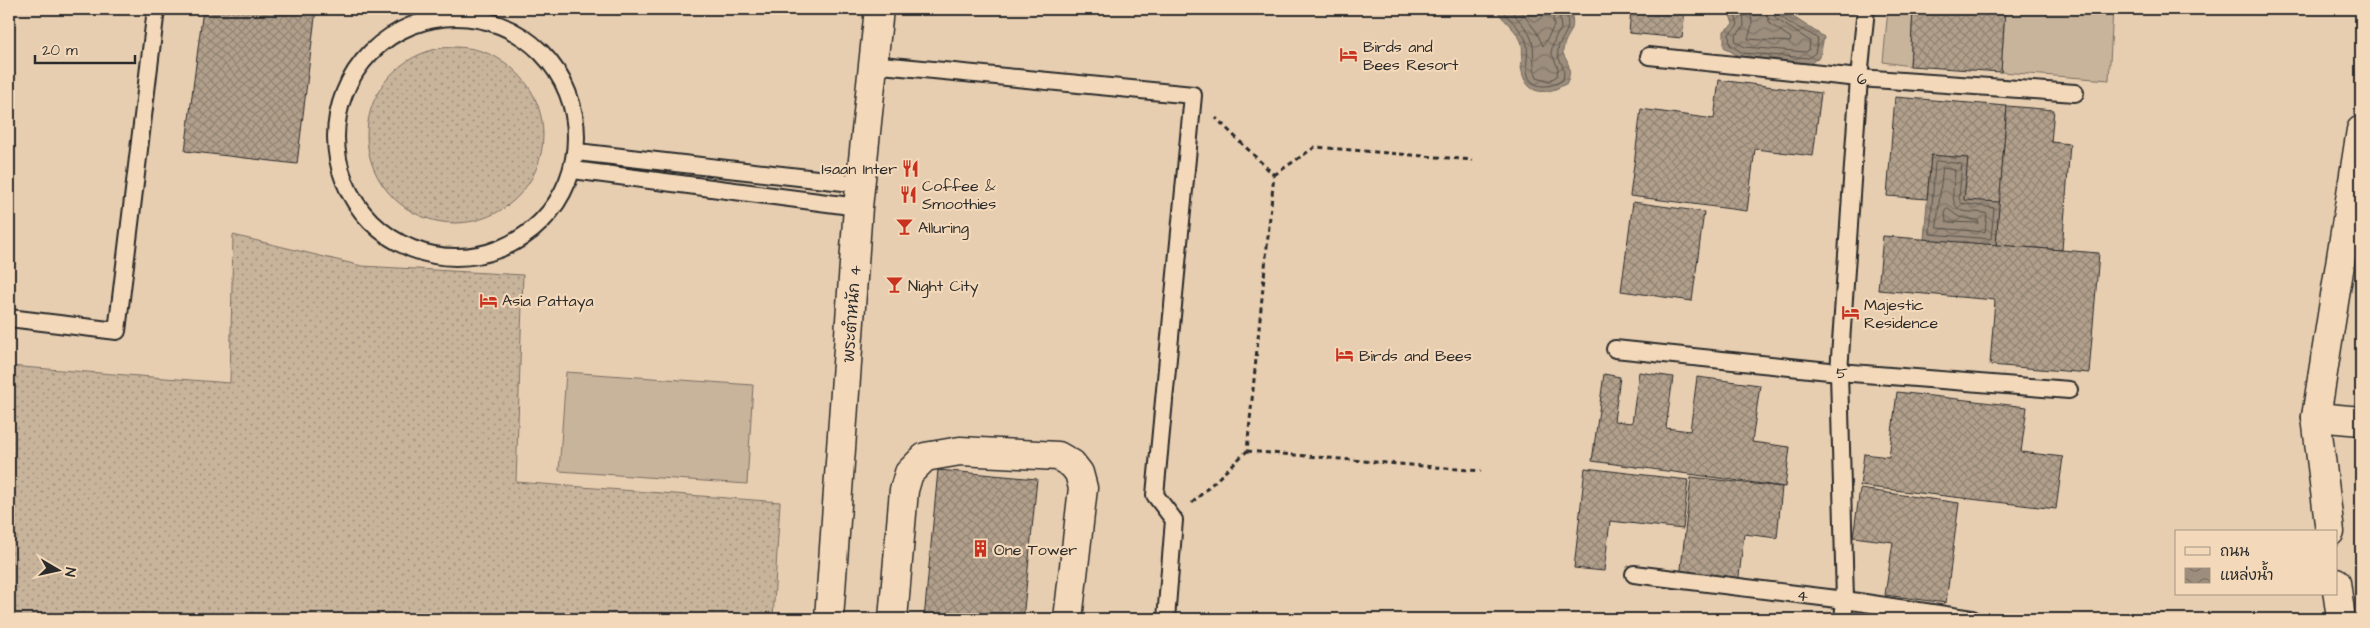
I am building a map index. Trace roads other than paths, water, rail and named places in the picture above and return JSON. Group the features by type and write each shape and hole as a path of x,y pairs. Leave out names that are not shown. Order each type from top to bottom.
{"street":[{"name":"พระตำหนัก 4","path":"829,619 860,195 879,9"},
{"path":"2330,530 2316,418 2361,130"},
{"path":"2316,418 2361,421"},
{"path":"892,619 899,537 909,473 925,457 960,451 1058,456 1072,464 1079,473 1083,488 1068,619"},
{"path":"2338,596 2341,619"}],"lane":[{"path":"9,318 118,331 156,9"},
{"path":"1843,619 1845,600 1840,372 1859,78 1866,9"},
{"path":"441,16 484,18 518,32 550,60 572,99 577,152 573,170 543,222 502,250 461,259 419,254 369,223 343,180 336,120 349,80 353,74 367,55 401,28 441,16"},
{"name":"6","path":"1649,56 1859,78 2075,93"},
{"path":"872,64 1193,95 1155,495 1174,520 1166,619"},
{"path":"577,152 860,195"},
{"path":"573,170 860,195"},
{"name":"5","path":"1615,349 1840,372 2069,390"},
{"name":"4","path":"1634,574 1845,600 1972,619"}],"water":[{"path":"1499,9 1570,9 1573,23 1564,44 1563,52 1569,69 1567,83 1554,90 1547,91 1534,90 1529,86 1521,69 1521,41 1499,14"},
{"path":"1733,9 1781,9 1824,37 1820,56 1810,64 1741,58 1724,47 1724,31 1733,24 1730,15"},
{"path":"1931,155 1968,158 1964,199 2000,202 1996,245 1924,239"}],"place":[{"name":"Birds and Bees Resort","path":"1349,55"},
{"name":"Isaan Inter","path":"911,168"},
{"name":"Coffee & Smoothies","path":"908,194"},
{"name":"Alluring","path":"904,227"},
{"name":"Night City","path":"894,285"},
{"name":"Asia Pattaya","path":"488,300"},
{"name":"Majestic Residence","path":"1850,313"},
{"name":"Birds and Bees","path":"1345,355"},
{"name":"One Tower","path":"980,549"}]}
